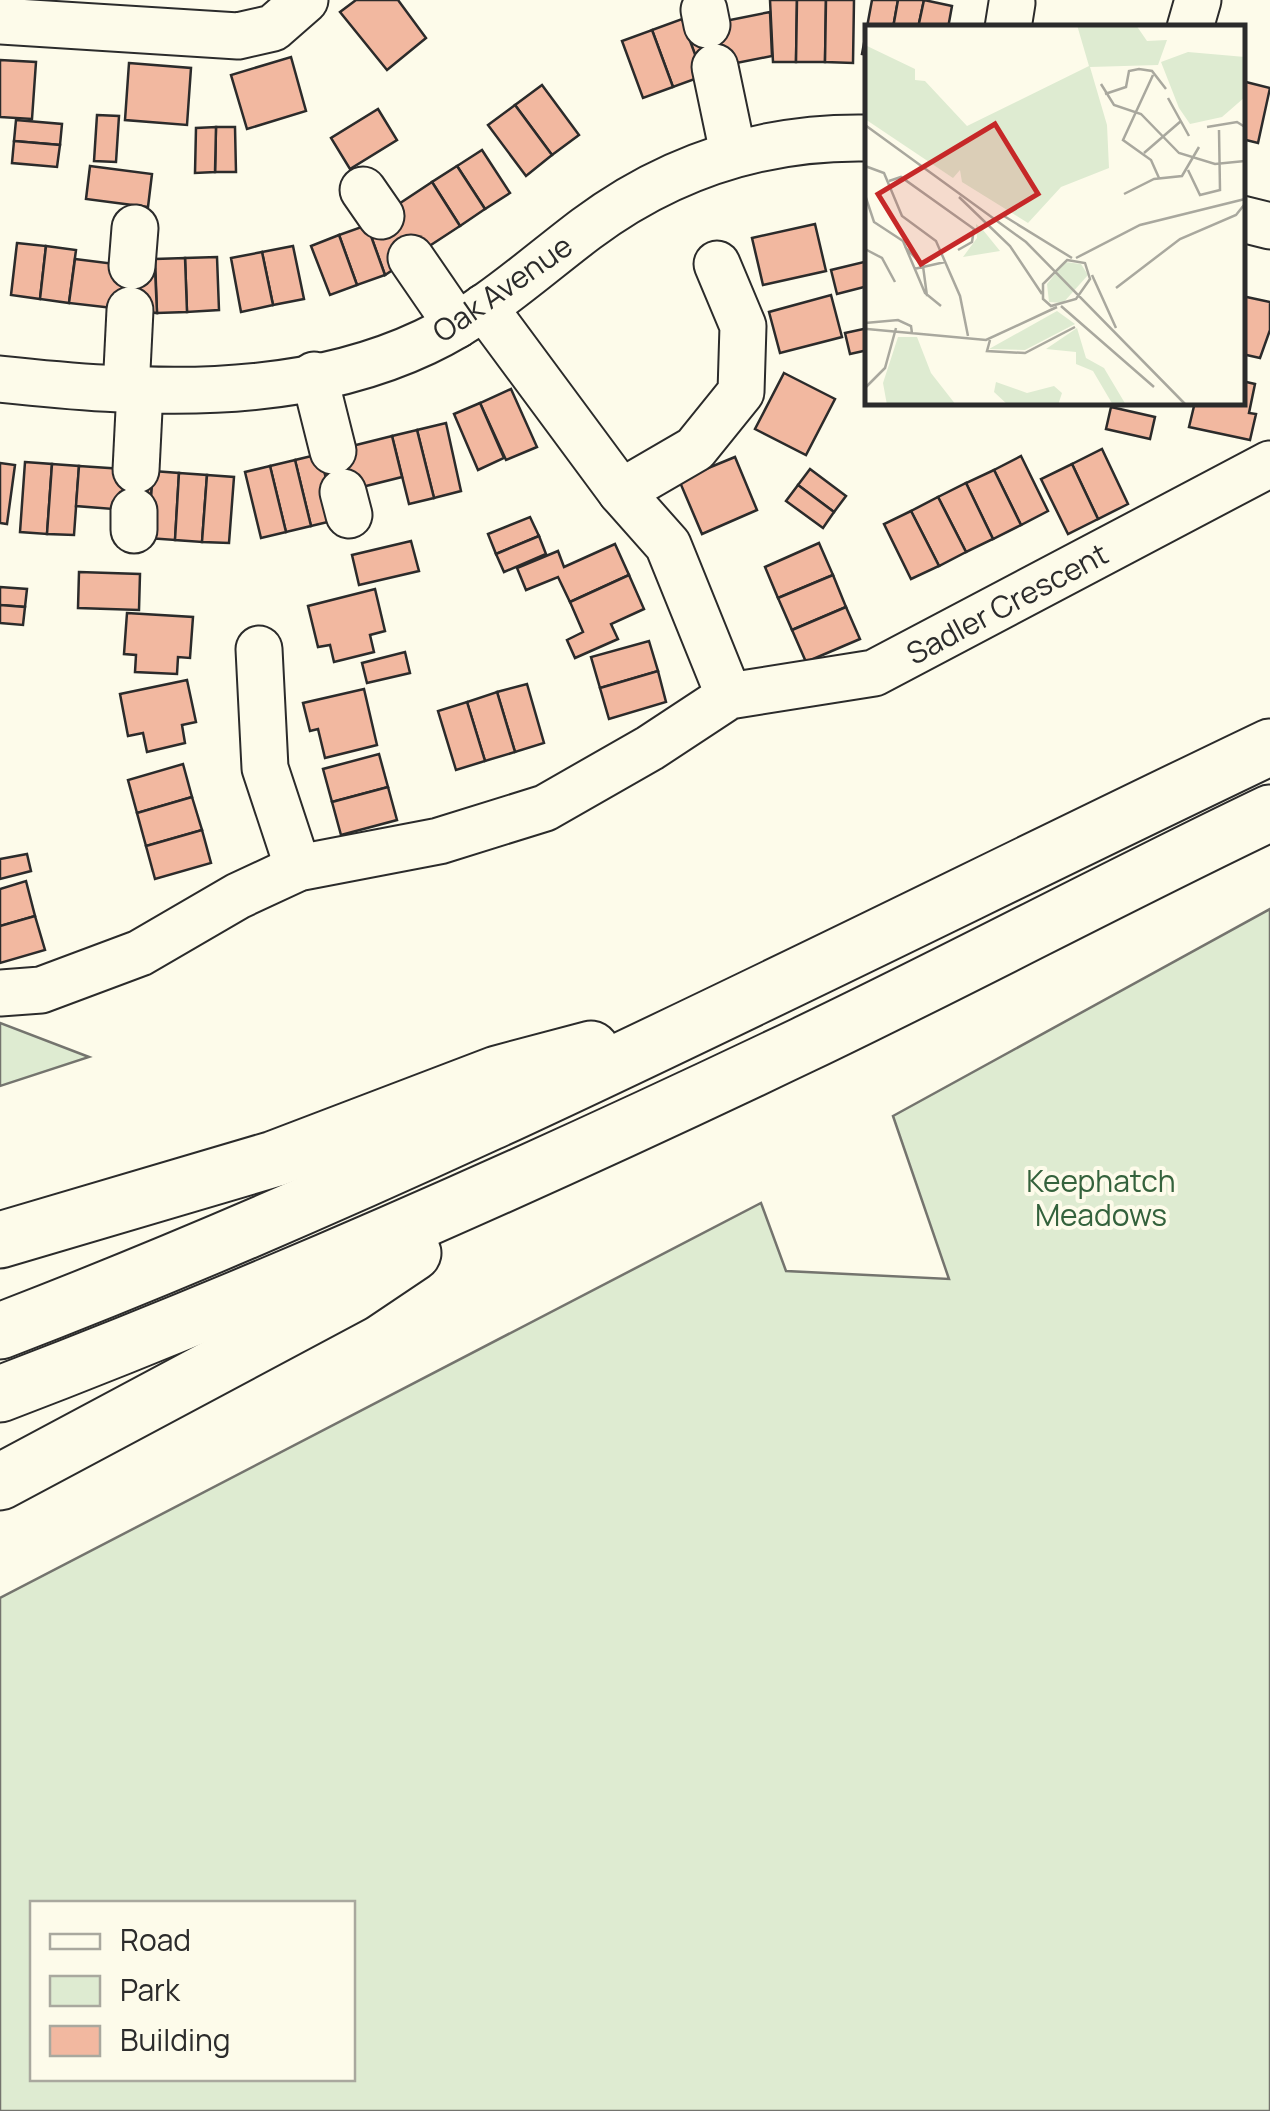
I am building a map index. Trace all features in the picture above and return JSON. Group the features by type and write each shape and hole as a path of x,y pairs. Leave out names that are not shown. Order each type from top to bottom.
{"highway":[{"path":"0,1330 280,1217 727,1014 1270,747"},
{"path":"0,1394 248,1298 534,1171 807,1043 1270,813"},
{"path":"0,1240 274,1159 497,1074 727,1014"},
{"path":"0,1482 352,1294 534,1171"}],"street":[{"path":"0,21 238,36 273,28 305,0"},
{"path":"1191,25 1198,0"},
{"path":"709,34 733,153"},
{"name":"Oak Avenue","path":"0,379 192,392 314,376 380,359 471,316 624,203 690,168 788,140 865,138"},
{"path":"1245,220 1270,226"},
{"path":"411,258 471,316 668,545 730,696"},
{"path":"622,492 694,448 741,392 743,326 718,264"},
{"path":"133,268 135,504"},
{"path":"314,376 342,486"},
{"name":"Sadler Crescent","path":"0,992 41,990 140,952 238,896 298,868 439,841 545,808 650,748 730,696 874,673 1270,464"},
{"path":"259,648 265,768 298,868"}],"green space":[{"name":"Keephatch Meadows","path":"1270,909 1270,2111 0,2111 0,1598 761,1203 786,1271 949,1279 893,1116"},
{"path":"0,1023 89,1057 0,1086"}],"building":[{"path":"356,0 398,0 426,38 387,70 340,12"},
{"path":"770,0 797,0 796,62 773,62"},
{"path":"797,0 826,0 825,62 796,62"},
{"path":"826,0 854,0 853,63 825,62"},
{"path":"872,0 898,0 894,25 867,25"},
{"path":"898,0 924,0 919,25 894,25"},
{"path":"924,0 952,6 949,25 919,25"},
{"path":"770,12 772,56 701,70 685,29"},
{"path":"682,19 703,76 673,87 652,30"},
{"path":"652,30 673,87 643,98 622,41"},
{"path":"291,57 306,111 247,129 231,75"},
{"path":"0,60 36,62 32,119 0,117"},
{"path":"129,63 191,68 187,125 125,120"},
{"path":"1245,82 1270,88 1258,143 1245,140"},
{"path":"542,85 579,135 552,155 515,105"},
{"path":"515,105 552,155 526,176 488,125"},
{"path":"378,109 397,140 350,169 331,138"},
{"path":"97,115 119,116 116,162 94,161"},
{"path":"16,120 62,124 60,145 14,141"},
{"path":"216,127 235,127 236,172 215,172"},
{"path":"216,127 215,172 195,173 196,128"},
{"path":"14,141 60,145 57,167 12,163"},
{"path":"482,150 510,193 485,209 457,166"},
{"path":"90,166 152,174 148,207 86,199"},
{"path":"457,166 485,209 460,226 432,182"},
{"path":"432,182 460,226 385,275 367,225"},
{"path":"815,224 826,271 763,285 752,238"},
{"path":"367,225 385,275 357,285 339,235"},
{"path":"339,235 357,285 330,295 311,246"},
{"path":"17,243 46,246 40,299 11,295"},
{"path":"46,246 76,250 69,303 40,299"},
{"path":"293,246 304,299 273,305 262,252"},
{"path":"262,252 273,305 241,312 231,258"},
{"path":"217,257 219,310 187,312 185,258"},
{"path":"185,258 187,312 157,313 155,259"},
{"path":"75,259 155,269 157,313 69,303"},
{"path":"865,262 865,287 837,294 831,270"},
{"path":"831,295 842,337 780,353 769,312"},
{"path":"1245,297 1270,302 1270,330 1260,358 1245,355"},
{"path":"865,329 865,351 850,354 845,333"},
{"path":"784,373 835,399 806,455 755,429"},
{"path":"1245,382 1255,384 1249,413 1256,414 1250,440 1189,427 1194,405 1245,405"},
{"path":"511,389 537,447 506,460 480,403"},
{"path":"480,403 504,458 478,470 454,414"},
{"path":"1111,407 1155,417 1150,439 1106,429"},
{"path":"446,423 461,491 434,498 417,430"},
{"path":"417,430 434,498 409,504 392,436"},
{"path":"392,436 402,477 330,495 320,454"},
{"path":"1102,449 1128,504 1098,519 1072,464"},
{"path":"320,454 336,520 311,526 295,460"},
{"path":"1021,456 1048,511 1021,525 994,470"},
{"path":"735,457 757,510 702,534 679,480"},
{"path":"295,460 311,526 286,532 270,466"},
{"path":"25,462 52,464 47,534 20,532"},
{"path":"0,463 15,465 7,524 0,523"},
{"path":"52,464 79,466 74,535 47,534"},
{"path":"1072,464 1098,519 1068,534 1041,479"},
{"path":"79,466 153,471 150,512 76,506"},
{"path":"270,466 286,532 261,538 245,472"},
{"path":"810,469 846,496 834,512 798,485"},
{"path":"994,470 1021,525 993,539 966,483"},
{"path":"153,471 179,473 175,540 148,538"},
{"path":"179,473 207,475 202,542 175,540"},
{"path":"207,475 234,477 229,543 202,542"},
{"path":"966,483 993,539 966,552 938,497"},
{"path":"798,485 834,512 823,528 786,501"},
{"path":"938,497 966,552 939,566 911,511"},
{"path":"911,511 939,566 911,579 884,524"},
{"path":"530,517 539,536 496,554 488,534"},
{"path":"539,536 546,554 504,572 496,554"},
{"path":"411,541 419,571 359,585 352,555"},
{"path":"819,543 833,575 778,598 765,567"},
{"path":"615,544 629,575 570,602 558,577 526,590 517,568 558,551 564,567"},
{"path":"79,572 140,574 139,610 78,608"},
{"path":"629,575 644,609 611,624 618,639 575,658 567,640 583,632 570,602"},
{"path":"833,575 846,607 792,630 778,598"},
{"path":"0,587 27,589 25,607 0,605"},
{"path":"375,589 385,631 370,635 374,652 334,662 330,645 318,647 308,606"},
{"path":"0,605 25,607 23,625 0,623"},
{"path":"846,607 860,639 806,662 792,630"},
{"path":"127,613 193,617 190,658 178,657 177,674 135,672 136,655 124,654"},
{"path":"649,641 658,671 600,688 591,657"},
{"path":"405,652 410,673 367,683 362,663"},
{"path":"658,671 666,702 609,719 600,688"},
{"path":"187,680 196,722 182,725 185,743 147,752 143,733 128,736 120,694"},
{"path":"527,684 544,743 515,752 497,692"},
{"path":"364,689 377,745 325,758 318,729 310,731 303,703"},
{"path":"497,692 515,752 485,761 467,702"},
{"path":"467,702 485,761 456,770 438,711"},
{"path":"379,754 388,787 332,802 323,769"},
{"path":"183,764 192,797 137,813 128,780"},
{"path":"388,787 397,820 341,835 332,802"},
{"path":"192,797 202,830 146,846 137,813"},
{"path":"202,830 211,863 155,879 146,846"},
{"path":"27,854 31,871 0,879 0,859"},
{"path":"26,881 35,916 0,926 0,889"},
{"path":"35,916 45,950 0,963 0,926"}]}
